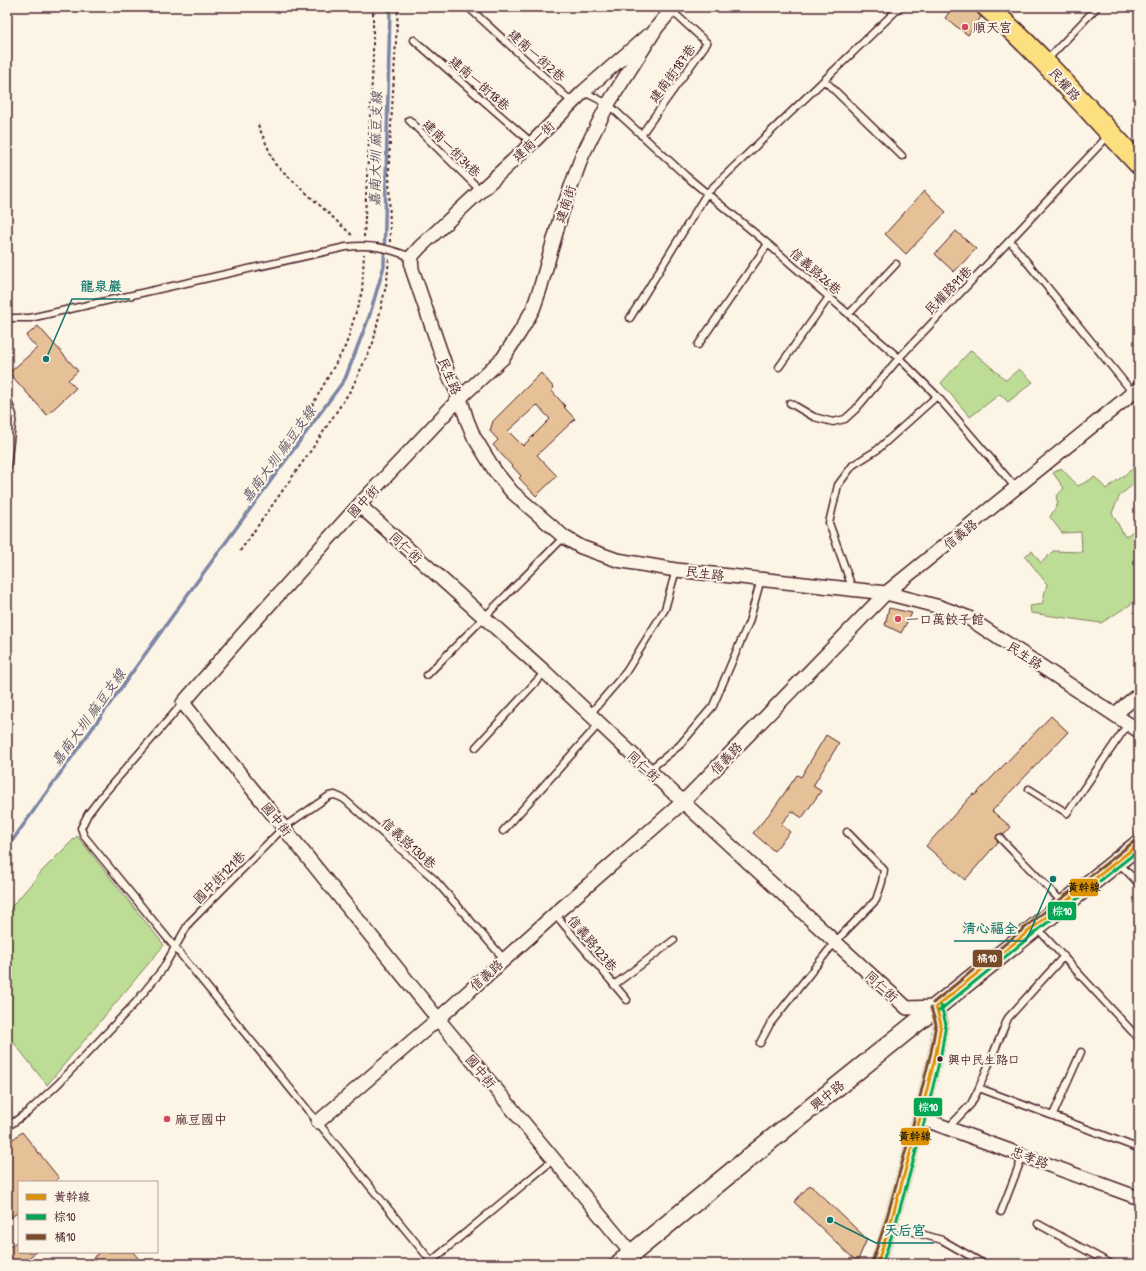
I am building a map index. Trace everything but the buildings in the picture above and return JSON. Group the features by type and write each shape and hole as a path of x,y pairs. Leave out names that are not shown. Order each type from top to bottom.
{"main road":[{"name":"民權路","path":"987,7 1010,27 1045,62 1139,164"},
{"name":"興中路","path":"626,1259 772,1138 1139,844"}],"street":[{"name":"建南街","path":"460,398 503,358 533,309 540,289 560,215 582,156 608,104 657,27 671,8"},
{"name":"建南一街","path":"411,257 480,190 532,143 583,92 657,27"},
{"name":"民生路","path":"411,257 412,269 448,376 460,398 474,437 495,471 512,492 564,537 581,547 617,560 676,570 886,593 940,607 967,617 1134,727"},
{"name":"信義路","path":"318,1122 438,1019 504,958 683,802 886,593 1136,390"},
{"name":"國中街","path":"460,398 360,504 183,703 438,1019 554,1159 626,1259"},
{"name":"同仁街","path":"360,504 545,672 683,802 907,1008 936,1007"},
{"path":"1115,714 1139,694"},
{"path":"877,1264 890,1225 920,1118 936,1053 941,1024 936,1007"},
{"name":"忠孝路","path":"920,1118 1139,1198"}],"lane":[{"name":"建南一街2巷","path":"468,7 573,103"},
{"path":"630,318 707,193 900,7"},
{"path":"1045,62 1097,7"},
{"name":"建南街187巷","path":"641,135 707,43 671,8"},
{"name":"建南一街18巷","path":"414,40 532,143"},
{"path":"824,80 902,156"},
{"name":"信義路26巷","path":"583,92 608,104 686,176 768,244 899,358 937,396 1016,488"},
{"name":"建南一街34巷","path":"409,120 480,190"},
{"name":"民權路91巷","path":"790,403 814,418 833,422 846,419 899,358 1110,134"},
{"name":"信義路","path":"1010,241 1136,390"},
{"path":"698,345 768,244"},
{"path":"7,318 30,318 346,247 365,245 390,249 411,257"},
{"path":"849,314 896,264"},
{"path":"779,367 829,298"},
{"path":"853,590 843,558 828,523 838,485 853,465 878,450 937,396"},
{"path":"7,398 13,415 7,466"},
{"path":"427,675 564,537"},
{"path":"590,714 626,672 665,609 676,570"},
{"path":"649,770 680,745 713,706 750,622 761,580"},
{"path":"476,747 545,672"},
{"path":"183,703 88,814 81,828 84,836 318,1122 429,1263 554,1159"},
{"path":"502,831 599,724"},
{"path":"1029,789 1067,813 1134,727"},
{"name":"信義路130巷","path":"284,827 329,796 335,795 344,799 434,879 504,958"},
{"name":"國中街121巷","path":"7,1127 28,1112 58,1084 136,1002 162,970 190,923 284,827"},
{"path":"760,1043 770,1024 835,942 876,900 884,870 847,832"},
{"path":"1000,838 1063,904"},
{"path":"1117,862 1139,884"},
{"name":"信義路123巷","path":"555,914 627,1000"},
{"path":"1035,926 1139,1039"},
{"name":"信義路123巷","path":"614,985 674,940"},
{"path":"948,1128 970,1104 979,1088 1008,1018 1064,956"},
{"path":"1053,1115 1081,1052"},
{"path":"979,1088 1135,1147"},
{"path":"1001,1212 1023,1155"},
{"path":"1038,1224 1111,1264"},
{"path":"890,1225 942,1240 984,1264"}],"path":[{"path":"254,490 309,411 346,345 362,292 365,245 363,231 373,59 373,7"},
{"path":"240,551 314,446 352,388 373,343 387,281 390,249 389,161 398,7"},
{"path":"258,125 275,164 349,233 365,245"}],"green space":[{"path":"971,350 1006,380 1019,369 1033,382 1008,402 1000,394 970,417 941,383"},
{"path":"1139,464 1139,480 1120,495 1112,513 1125,537 1133,531 1139,538 1139,599 1101,623 1031,613 1030,606 1042,604 1047,584 1025,556 1032,551 1041,563 1053,551 1082,552 1081,532 1062,533 1050,517 1058,503 1056,497 1064,488 1053,473 1061,468 1078,486 1095,477 1106,489"},
{"path":"77,836 164,945 47,1085 7,1034 7,912 43,870"}],"waterway":[{"name":"嘉南大圳 麻豆支線","path":"7,848 188,594 345,379 369,317 384,266 390,7"}],"transit line":[{"name":"橘10","path":"933,1003 1136,840"},
{"name":"黃幹線","path":"936,1007 1139,844"},
{"name":"棕10","path":"939,1011 1139,850"},
{"name":"棕10","path":"882,1264 895,1226 925,1119 941,1054 946,1024 941,1006"},
{"name":"黃幹線","path":"877,1264 890,1225 920,1118 936,1053 941,1024 936,1007"},
{"name":"橘10","path":"872,1262 885,1224 915,1117 931,1052 936,1024 931,1008"}],"place":[{"name":"順天宮","path":"965,27"},
{"name":"龍泉巖","path":"46,359"},
{"name":"一口萬餃子館","path":"898,619"},
{"name":"清心福全","path":"1053,879"},
{"name":"興中民生路口","path":"940,1059"},
{"name":"麻豆國中","path":"167,1119"},
{"name":"天后宮","path":"830,1220"}]}
